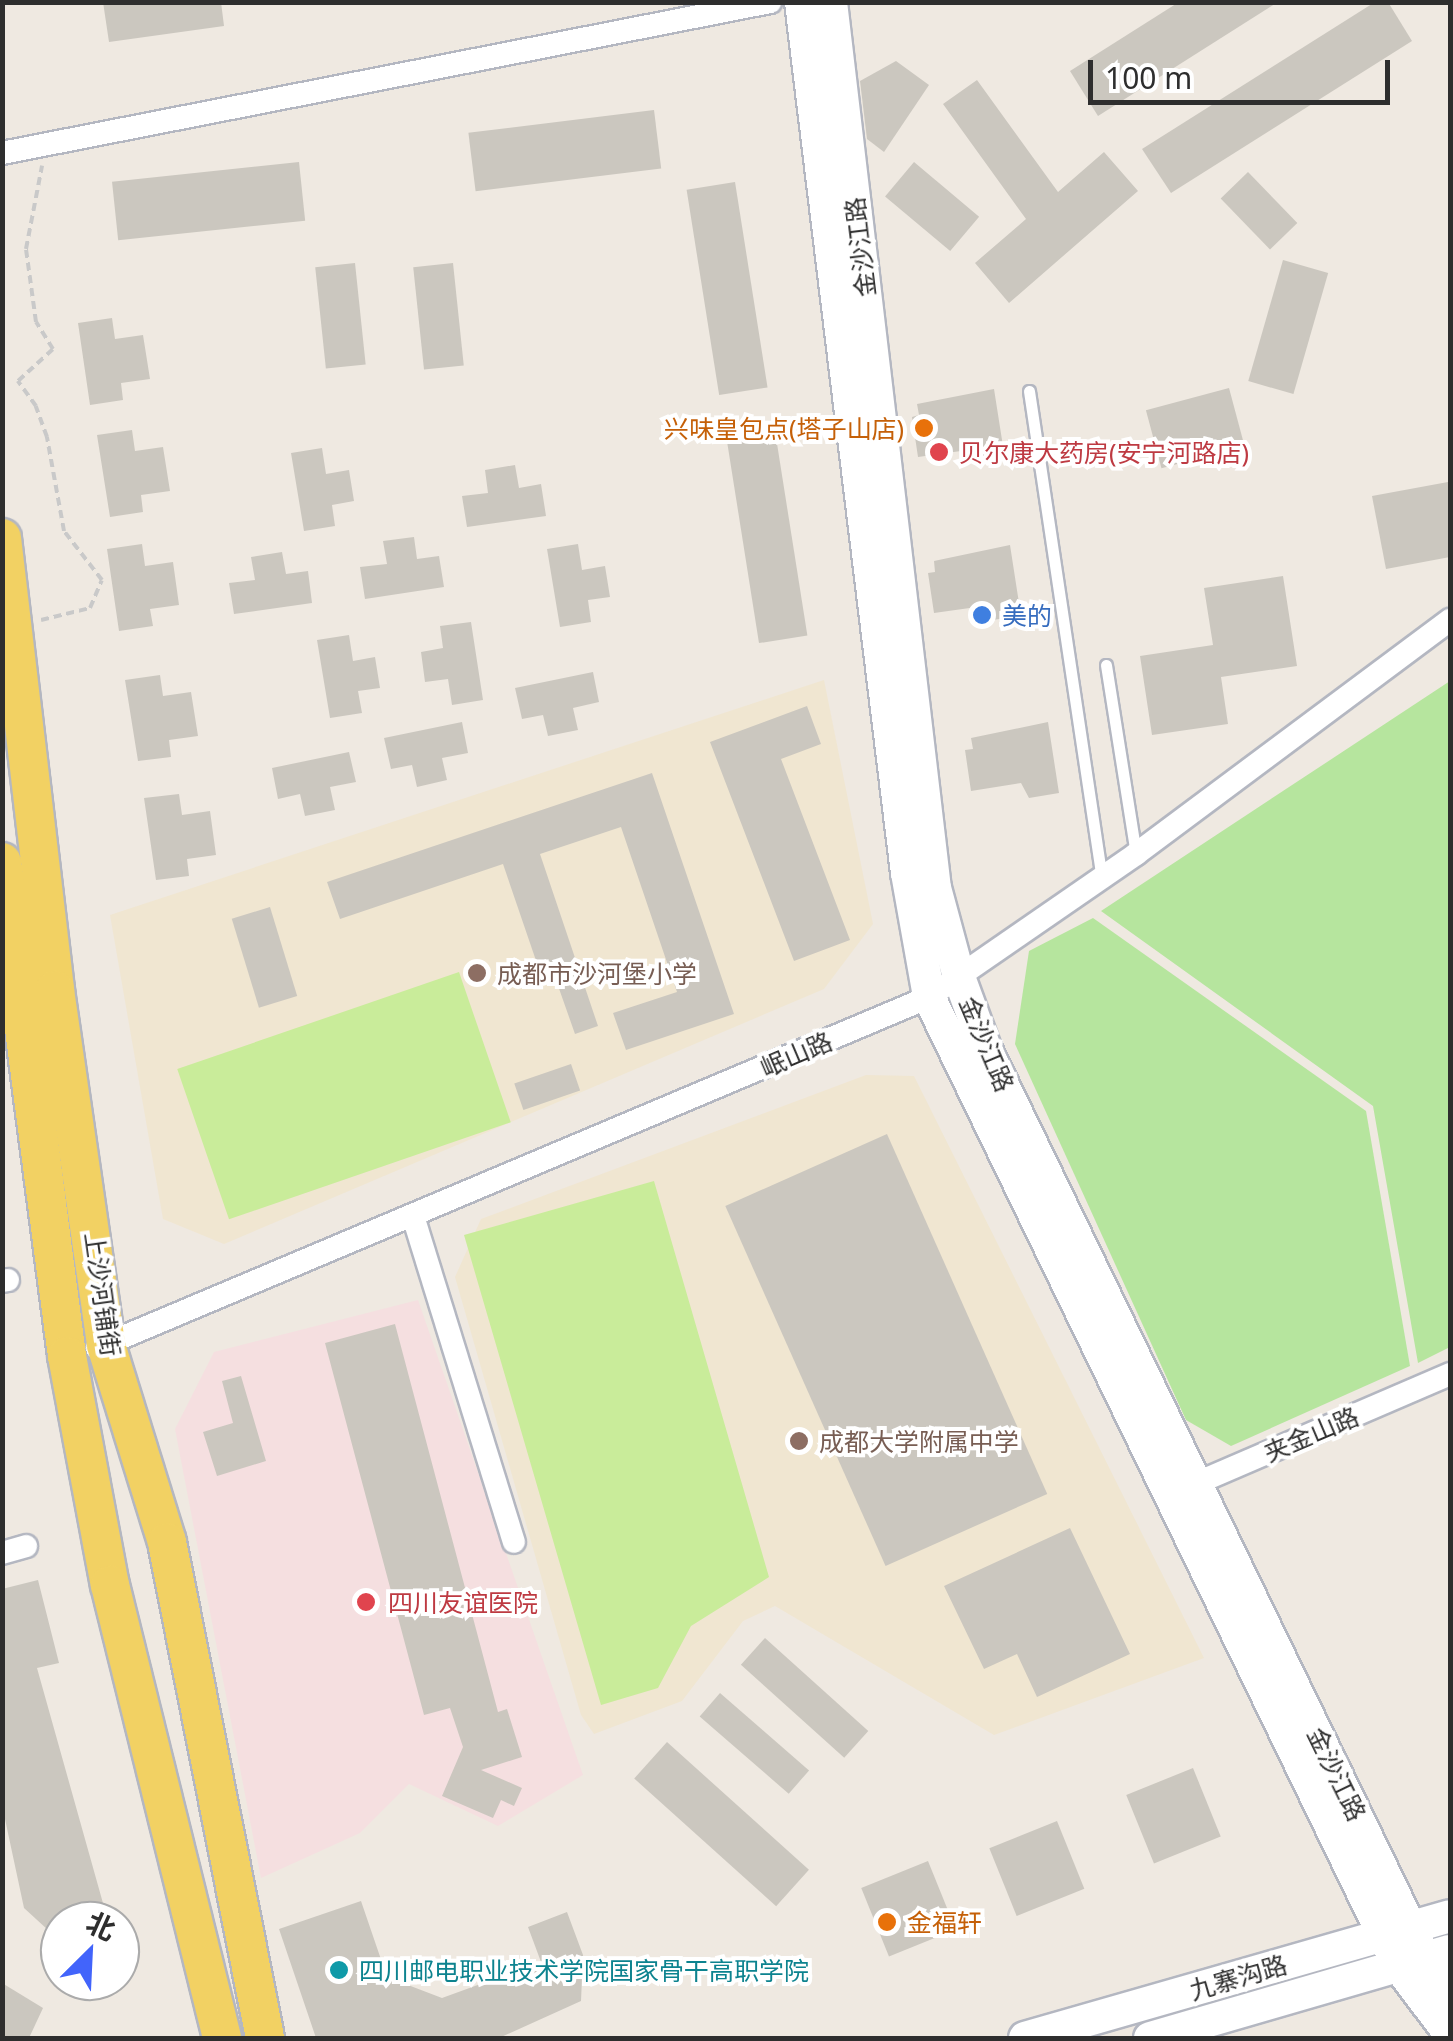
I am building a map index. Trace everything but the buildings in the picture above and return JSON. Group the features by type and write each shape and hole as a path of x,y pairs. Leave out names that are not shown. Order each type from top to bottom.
{"main road":[{"name":"上沙河铺街","path":"2,538 10,637 106,1346 167,1542 265,2038"},
{"name":"上沙河铺街","path":"2,862 67,1356 110,1585 222,2038"}],"street":[{"path":"2,153 770,2"},
{"path":"802,2 906,873 930,997 1184,1488"},
{"name":"金沙江路","path":"831,2 935,888 959,976 984,1048 1184,1488 1414,1947 1450,2034"},
{"name":"岷山路","path":"67,1356 106,1346 930,997 1136,854 1450,620"},
{"path":"413,1216 514,1542"},
{"name":"夹金山路","path":"1184,1488 1450,1374"},
{"path":"2,1553 26,1546"},
{"name":"九寨沟路","path":"1150,2038 1414,1947 1450,1916"},
{"name":"金沙江路","path":"1414,1947 1450,1992"},
{"name":"九寨沟路","path":"1025,2038 1414,1947"}],"lane":[{"path":"1029,392 1102,877"},
{"path":"1106,665 1136,854"}],"path":[{"path":"10,637 56,611 90,608 102,580 64,531 47,437 36,406 18,381 53,350 36,322 26,249 44,146"}],"shaded area":[{"name":"成都市沙河堡小学","path":"824,680 873,924 824,989 224,1244 163,1219 110,915"},
{"name":"成都大学附属中学","path":"866,1075 914,1076 1204,1658 994,1735 775,1606 743,1621 682,1701 594,1734 581,1715 455,1277 481,1219"},
{"name":"四川友谊医院","path":"418,1300 583,1775 498,1826 409,1784 360,1833 261,1878 175,1429 214,1352"}],"green space":[{"path":"1450,681 1450,1347 1418,1363 1373,1106 1101,911"},
{"path":"1093,918 1366,1111 1410,1366 1231,1446 1186,1420 1015,1044 1029,951"},
{"path":"459,972 511,1122 229,1219 177,1069"},
{"path":"654,1181 769,1577 691,1626 658,1688 601,1705 464,1235"}],"place":[{"name":"兴味皇包点(塔子山店)","path":"924,428"},
{"name":"贝尔康大药房(安宁河路店)","path":"939,452"},
{"name":"美的","path":"982,615"},
{"name":"成都市沙河堡小学","path":"477,973"},
{"name":"成都大学附属中学","path":"799,1441"},
{"name":"四川友谊医院","path":"366,1602"},
{"name":"金福轩","path":"887,1922"},
{"name":"四川邮电职业技术学院国家骨干高职学院","path":"339,1970"}]}
